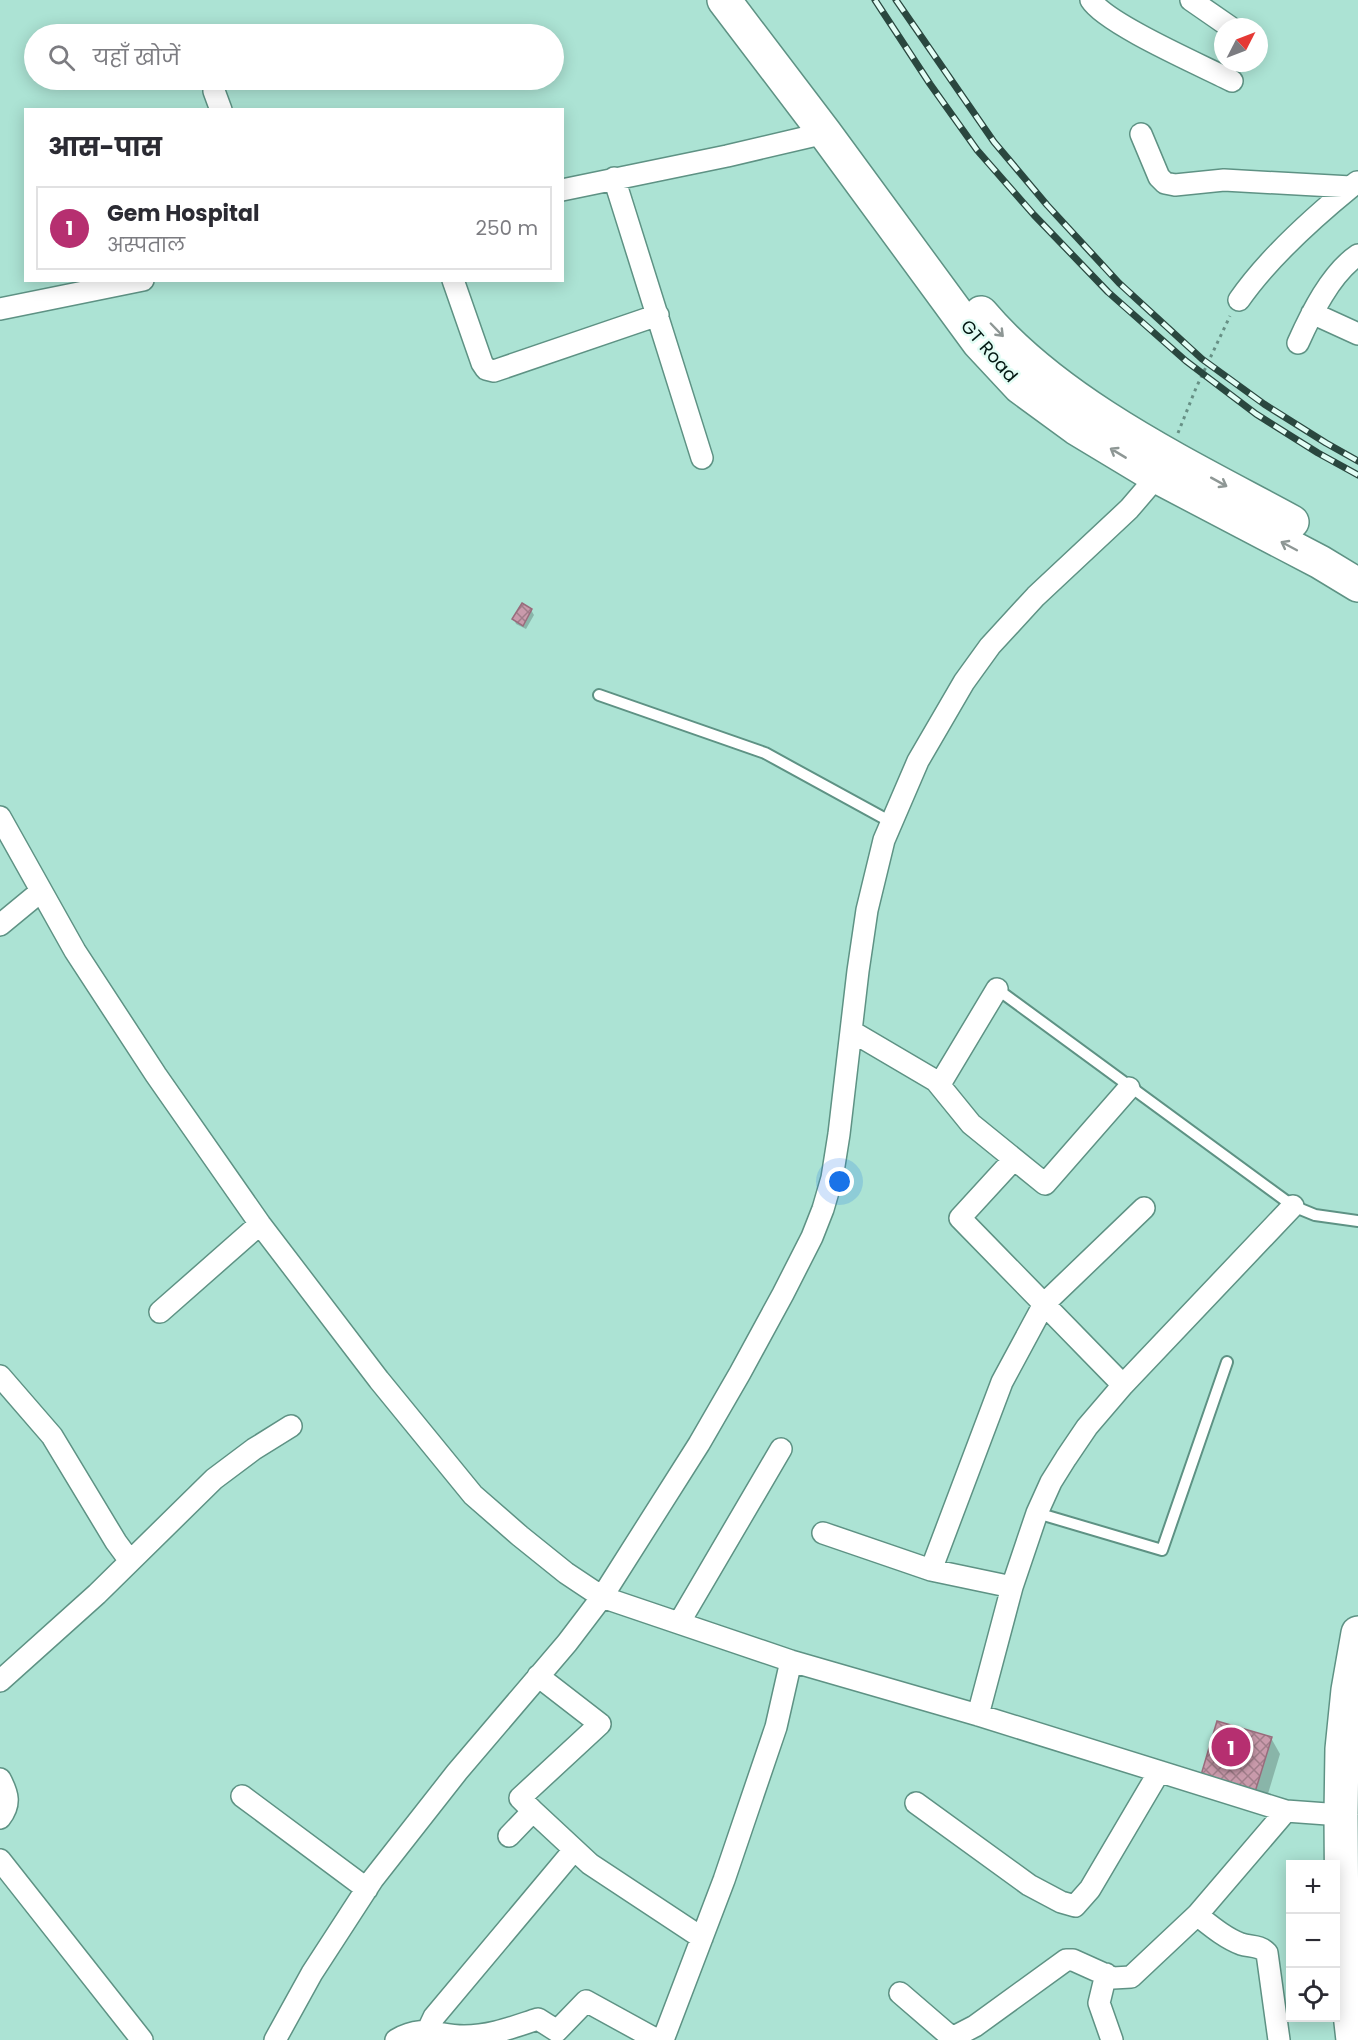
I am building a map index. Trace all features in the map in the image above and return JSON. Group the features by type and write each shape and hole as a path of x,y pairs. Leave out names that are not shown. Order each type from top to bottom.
{"highway":[{"name":"GT Road","path":"736,2 825,133 979,343 1020,387 1076,428 1161,464 1319,537 1358,562"},
{"name":"GT Road","path":"736,2 860,153 921,242 997,331 1038,369 1161,464 1358,585"},
{"path":"1353,2040 1342,1942 1341,1815 1342,1749 1353,1691 1358,1633"},
{"path":"1341,1871 1358,1933"}],"street":[{"path":"1091,0 1094,5 1121,24 1232,81"},
{"path":"1191,0 1217,18"},
{"path":"564,190 825,133"},
{"path":"1141,134 1159,177 1165,183 1175,185 1224,180 1354,185"},
{"path":"614,178 702,458"},
{"path":"1239,300 1292,240 1354,185"},
{"path":"1298,343 1312,313 1346,263 1358,255"},
{"path":"0,309 133,282"},
{"path":"454,282 477,352 486,369 494,371 658,315"},
{"path":"1312,313 1358,334"},
{"path":"275,2040 312,1973 367,1888 421,1817 602,1597 699,1444 772,1314 812,1237 823,1209 831,1178 867,910 876,869 891,822 918,761 964,682 990,646 1036,596 1129,509 1147,488 1161,464"},
{"path":"0,817 75,951 156,1075 260,1224 379,1380 473,1495 566,1574 602,1597 791,1661 978,1715 1286,1811 1341,1815"},
{"path":"0,925 40,892"},
{"path":"936,1081 944,1079 997,990"},
{"path":"851,1031 936,1081 971,1124 1045,1184 1130,1088"},
{"path":"1014,1159 960,1218 1123,1385"},
{"path":"978,1715 1012,1587 1037,1513 1051,1482 1087,1427 1123,1385 1293,1206"},
{"path":"931,1569 1002,1382 1044,1304 1144,1208"},
{"path":"160,1312 260,1224"},
{"path":"0,1376 52,1436 116,1542 130,1561"},
{"path":"0,1681 97,1594 214,1479 254,1449 291,1426"},
{"path":"679,1623 781,1449"},
{"path":"823,1533 931,1569 1012,1587"},
{"path":"663,2040 724,1880 776,1727 791,1661"},
{"path":"538,1676 600,1724 520,1798 590,1864 702,1938"},
{"path":"916,1803 1029,1885 1061,1902 1075,1906 1090,1889 1159,1772"},
{"path":"0,1779 7,1791 8,1804 0,1818"},
{"path":"242,1796 367,1888"},
{"path":"509,1836 533,1811"},
{"path":"900,1993 950,2039 975,2026 1066,1960 1073,1960 1113,1978 1131,1977 1197,1916 1286,1811"},
{"path":"427,2032 434,2017 574,1850"},
{"path":"0,1860 142,2040"},
{"path":"1197,1916 1228,1938 1242,1944 1263,1948 1267,1953 1279,2040"},
{"path":"1106,1974 1099,2004 1112,2040"},
{"path":"396,2040 410,2032 463,2036 495,2033 538,2019 557,2031 586,2001 657,2040"}],"lane":[{"path":"600,695 765,753 891,822"},
{"path":"997,990 1293,1206 1316,1215 1358,1221"},
{"path":"1037,1513 1162,1550 1227,1362"}],"path":[{"path":"1161,464 1186,416 1196,388 1239,300"}],"building":[{"path":"522,603 532,609 523,626 512,619"},
{"path":"1217,1721 1272,1737 1255,1792 1201,1775"}],"railway":[{"path":"875,0 977,150 1034,215 1108,292 1186,361 1256,414 1358,475"},
{"path":"896,0 994,142 1047,205 1119,283 1202,359 1264,404 1358,461"}],"place":[{"name":"Gem Hospital","path":"1231,1747"}]}
